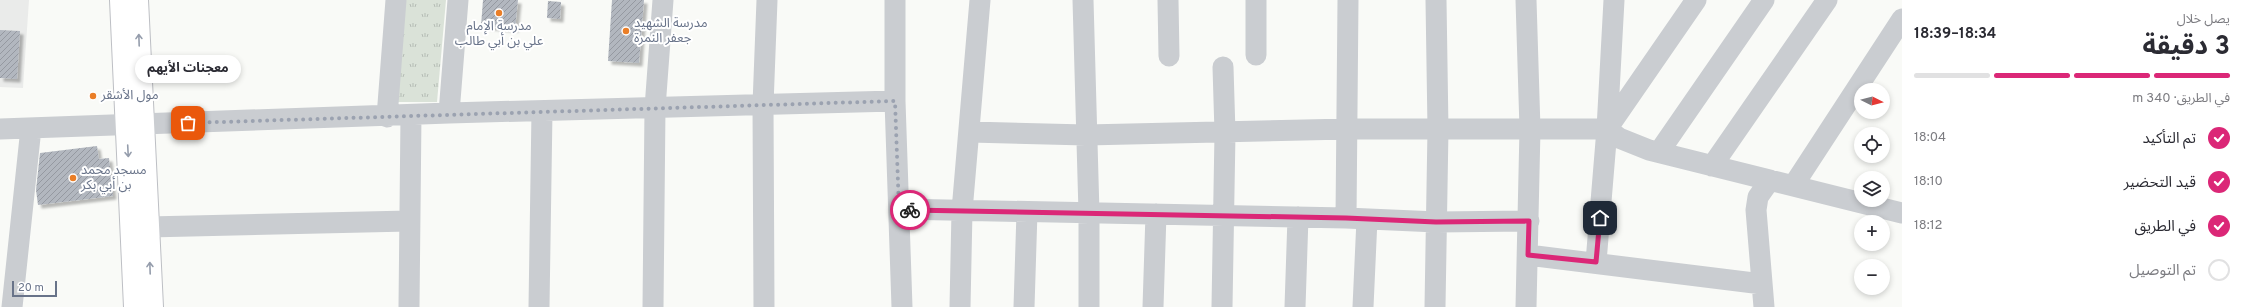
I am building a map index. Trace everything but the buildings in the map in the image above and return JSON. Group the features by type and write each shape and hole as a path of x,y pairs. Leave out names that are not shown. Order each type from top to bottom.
{"main road":[{"path":"121,0 148,227 152,307"},
{"path":"135,307 137,0"}],"street":[{"path":"387,116 391,0"},
{"path":"449,113 458,0"},
{"path":"653,307 655,108 663,0"},
{"path":"764,307 763,104 767,0"},
{"path":"895,0 895,101 902,307"},
{"path":"960,307 962,211 970,132 980,0"},
{"path":"1083,0 1089,213 1089,307"},
{"path":"1168,0 1169,56"},
{"path":"1256,0 1256,55"},
{"path":"1346,218 1348,0"},
{"path":"1435,307 1438,129 1436,0"},
{"path":"1526,0 1530,129 1526,307"},
{"path":"1596,262 1607,129 1614,0"},
{"path":"1607,129 1696,0"},
{"path":"1659,152 1764,0"},
{"path":"1712,166 1827,0"},
{"path":"1793,186 1902,19"},
{"path":"1222,307 1225,133 1223,67"},
{"path":"0,129 449,113 895,101"},
{"path":"539,307 542,111"},
{"path":"409,307 411,115"},
{"path":"12,307 31,128"},
{"path":"970,132 1086,135 1348,129 1607,129 1619,138 1659,152 1902,213"},
{"path":"1766,307 1762,284 1756,210 1758,197 1770,180"},
{"path":"899,210 1346,218 1436,222 1529,221"},
{"path":"1024,307 1027,212"},
{"path":"1153,307 1156,214"},
{"path":"1295,307 1298,217"},
{"path":"1363,307 1367,219"},
{"path":"148,227 410,222"},
{"path":"1528,255 1596,262 1762,284"}],"shaded area":[{"path":"0,0 29,0 23,88 0,87"}],"green space":[{"path":"405,0 446,0 437,102 398,102"}],"way so far":[{"path":"188,123 449,113 895,101 899,210 910,210"}],"place":[{"name":"مدرسة الإمام علي بن أبي طالب","path":"499,13"},
{"name":"مدرسة الشهيد جعفر النمرة","path":"626,31"},
{"name":"مول الأشقر","path":"93,96"},
{"name":"معجنات الأيهم","path":"188,123"},
{"name":"مسجد محمد بن أبي بكر","path":"73,178"}],"route":[{"path":"910,210 1346,218 1436,222 1529,221 1528,255 1596,262 1600,218"}]}
